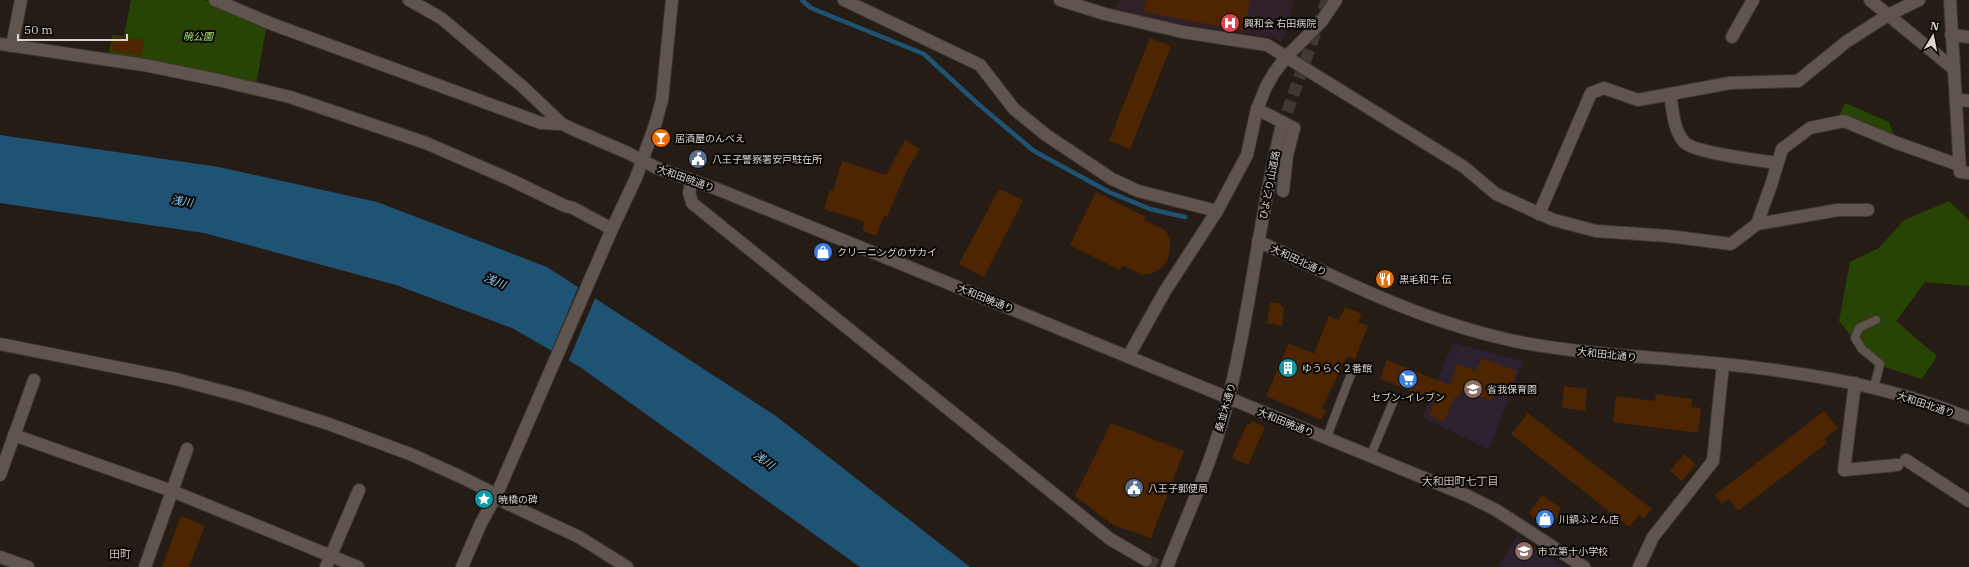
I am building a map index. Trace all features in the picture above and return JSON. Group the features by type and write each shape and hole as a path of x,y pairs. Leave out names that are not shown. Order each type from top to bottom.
{"street":[{"path":"21,0 6,45 185,73 317,105 398,133 458,157 565,206 573,208 610,234"},
{"path":"215,0 272,24 541,123 562,124"},
{"name":"大和田暁通り","path":"409,0 441,18 466,38 562,124 692,182 724,192 1468,496 1489,507 1584,567"},
{"path":"462,567 481,523 499,490 610,234 636,178 655,125 662,100 672,0"},
{"path":"844,0 980,65 1014,109 1046,135 1112,179 1138,191 1217,211"},
{"path":"1060,0 1105,14 1183,32 1267,45 1464,167 1496,194 1554,220 1596,231 1668,236 1731,244 1757,224 1838,210 1868,210"},
{"path":"1128,357 1165,290 1217,211 1247,155 1257,109 1271,77 1287,56 1321,22 1336,0"},
{"path":"1732,37 1753,0"},
{"path":"1870,0 1954,69"},
{"path":"1540,214 1591,93 1604,88 1638,100 1730,83 1798,81 1846,42 1888,15 1919,0"},
{"path":"1950,0 1959,165 1960,172 1969,173"},
{"path":"1951,35 1969,37"},
{"path":"1670,95 1676,128 1684,142 1698,149 1776,163"},
{"path":"1956,98 1969,101"},
{"path":"1257,109 1294,128 1287,155 1283,191"},
{"path":"1757,224 1771,185 1776,163 1782,149 1810,128 1844,122 1959,165"},
{"name":"ひよどり山道路","path":"1258,241 1281,129"},
{"path":"692,182 689,192 692,203 1110,539 1146,560"},
{"name":"大和田北通り","path":"1258,241 1374,296 1461,328 1524,343 1578,351 1723,364 1822,376 1874,387 1969,418"},
{"name":"桑並木通り","path":"1167,567 1208,464 1228,398 1245,326 1258,241"},
{"path":"0,344 176,379 251,399 329,424 396,449 459,476 499,490 506,503 579,537 627,567"},
{"path":"1639,567 1653,537 1713,461 1723,364"},
{"path":"0,475 34,380"},
{"path":"1855,383 1844,470 1902,462 1969,501"},
{"path":"14,435 172,491 358,567"},
{"path":"145,567 187,449"},
{"path":"326,567 359,490"},
{"path":"0,557 28,567"}],"lane":[{"path":"1874,387 1880,364 1862,348 1855,338 1859,328 1876,320"},
{"path":"1326,439 1353,369"},
{"path":"1370,457 1393,402"}],"shaded area":[{"name":"興和会 右田病院","path":"1120,0 1294,0 1288,27 1281,42 1270,37 1148,19 1116,8"},
{"name":"省我保育園","path":"1453,343 1523,361 1489,450 1422,417"},
{"name":"市立第十小学校","path":"1517,536 1566,567 1500,567 1499,566"}],"green space":[{"name":"暁公園","path":"131,0 204,0 267,24 256,85 109,55 112,35 124,36"},
{"path":"1845,103 1889,122 1897,143 1836,122"},
{"path":"1949,201 1969,220 1969,286 1925,282 1896,321 1937,356 1922,379 1872,363 1839,321 1850,262 1879,248 1904,220"}],"water":[{"name":"浅川","path":"0,135 219,167 377,202 547,267 776,416 970,567 860,567 580,367 512,328 396,285 204,233 0,203"}],"pier":[{"path":"579,285 596,296 568,362 551,352"}],"building":[{"path":"1146,0 1250,0 1244,31 1144,12"},
{"path":"114,36 144,40 142,56 111,51"},
{"path":"1150,38 1171,46 1130,149 1109,141"},
{"path":"905,140 920,149 906,172 887,217 884,216 876,236 862,230 865,222 824,209 830,190 833,191 842,161 886,175"},
{"path":"999,189 1023,200 984,277 959,264"},
{"path":"1096,192 1146,217 1144,220 1165,230 1170,239 1170,250 1167,261 1160,269 1151,274 1142,275 1122,265 1120,270 1070,245"},
{"path":"1270,302 1279,303 1284,308 1282,326 1267,323"},
{"path":"1345,307 1362,314 1358,322 1368,326 1355,359 1347,356 1322,408 1327,410 1321,420 1266,396 1289,343 1314,354 1329,316 1339,320"},
{"path":"1481,358 1517,371 1506,398 1494,394 1492,401 1461,390 1458,398 1455,397 1444,422 1429,415 1435,401 1380,379 1387,360 1450,385 1457,364 1476,371"},
{"path":"1564,386 1587,389 1585,411 1562,408"},
{"path":"1656,394 1692,399 1691,407 1701,408 1698,433 1613,422 1616,396 1655,401"},
{"path":"1824,411 1838,428 1824,439 1827,443 1738,511 1729,499 1722,504 1715,495"},
{"path":"1528,413 1652,509 1644,519 1639,515 1629,527 1511,434"},
{"path":"1252,421 1265,427 1248,465 1232,458 1247,424 1250,425"},
{"path":"1111,423 1184,451 1151,538 1113,525 1075,496"},
{"path":"1684,454 1696,464 1682,481 1670,471"},
{"path":"1542,495 1561,508 1558,512 1560,514 1549,528 1529,513"},
{"path":"181,516 205,526 189,567 162,567"}],"waterway":[{"path":"802,0 811,8 924,54 977,103 1034,151 1109,192 1150,209 1185,217"}],"tunnel":[{"path":"1281,129 1327,0"},
{"path":"1146,560 1162,567"}],"place":[{"name":"興和会 右田病院","path":"1230,23"},
{"name":"居酒屋のんべえ","path":"661,138"},
{"name":"八王子警察署安戸駐在所","path":"698,159"},
{"name":"クリーニングのサカイ","path":"823,252"},
{"name":"黒毛和牛 伝","path":"1385,279"},
{"name":"ゆうらく２番館","path":"1288,368"},
{"name":"セブン-イレブン","path":"1408,379"},
{"name":"省我保育園","path":"1473,389"},
{"name":"八王子郵便局","path":"1134,488"},
{"name":"暁橋の碑","path":"484,499"},
{"name":"川鍋ふとん店","path":"1545,519"},
{"name":"市立第十小学校","path":"1524,551"}],"district":[{"name":"大和田町七丁目","path":"1460,481"},
{"name":"田町","path":"120,554"}]}
